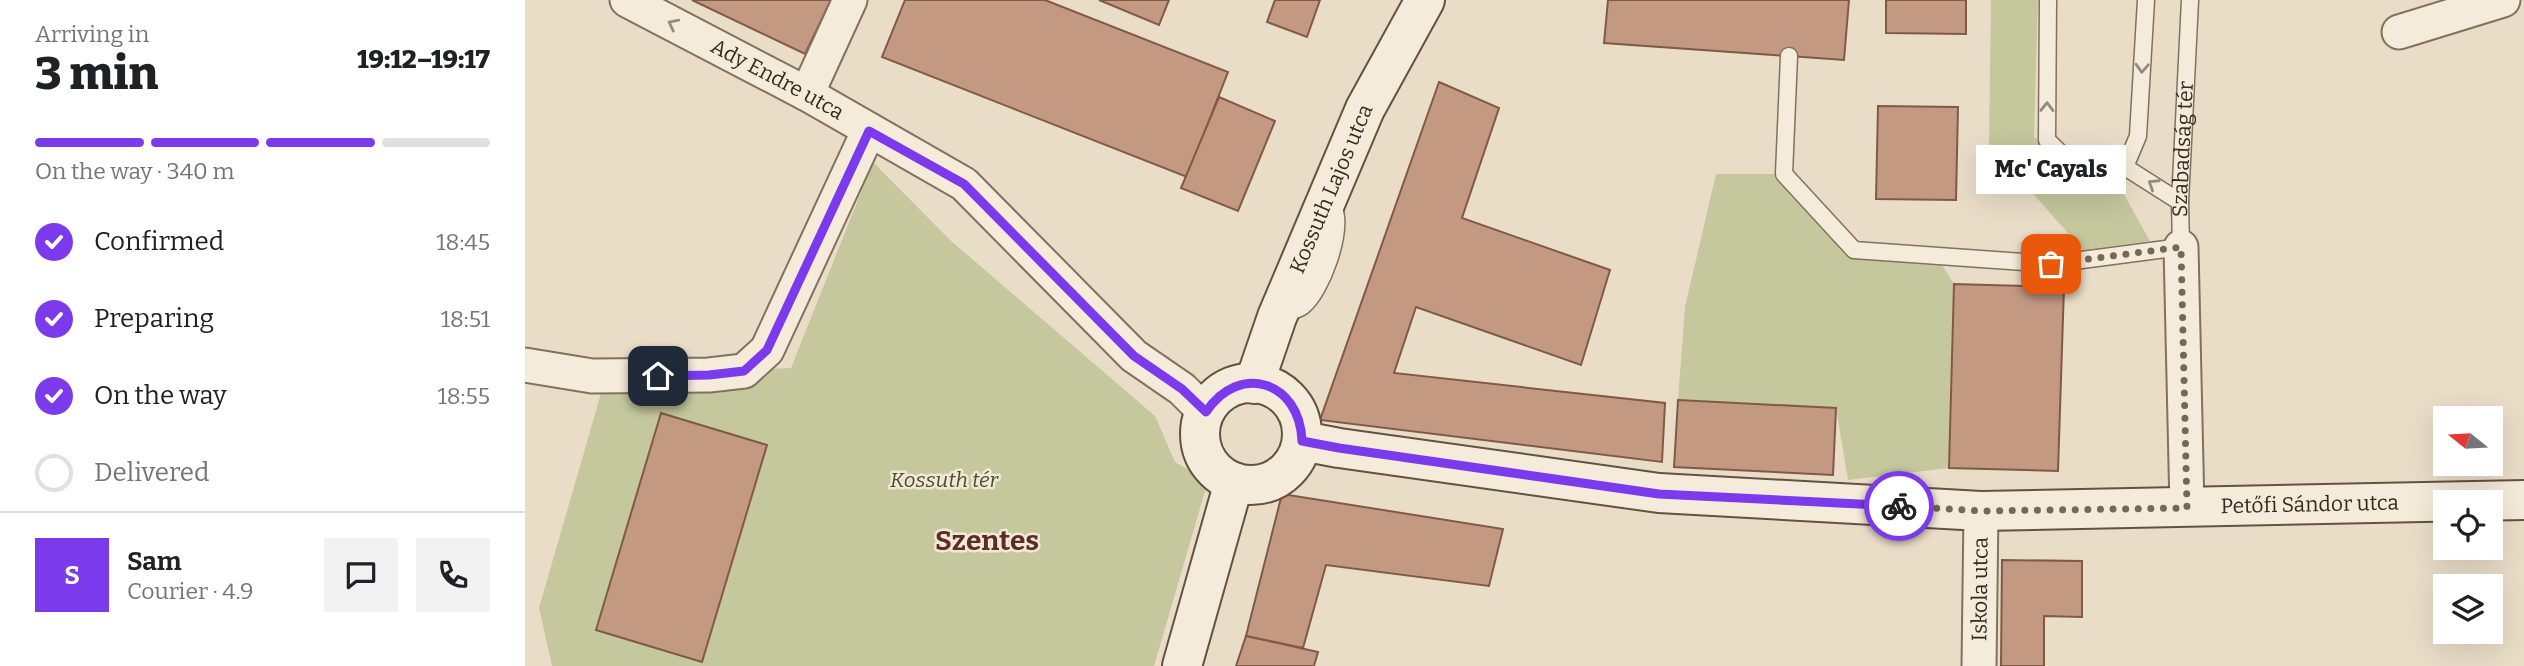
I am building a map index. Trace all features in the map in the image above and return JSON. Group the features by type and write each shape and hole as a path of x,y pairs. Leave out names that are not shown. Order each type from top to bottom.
{"street":[{"name":"Ady Endre utca","path":"627,0 807,94 964,184 1134,356 1182,389 1206,412"},
{"path":"807,94 850,0"},
{"name":"Kossuth Lajos utca","path":"1254,383 1277,317 1365,109 1425,0"},
{"path":"2399,32 2503,0"},
{"path":"525,365 592,376 709,375 744,371 767,350 869,131"},
{"name":"Szabadság tér","path":"2181,247 2187,508"},
{"path":"1254,383 1270,387 1285,396 1295,408 1301,424 1302,441 1294,462 1278,478 1256,485 1234,482 1221,476 1211,466 1201,440 1201,426 1214,400 1239,385 1254,383"},
{"name":"Petőfi Sándor utca","path":"1302,441 1659,494 1981,511 2524,500"},
{"path":"1182,666 1234,482"},
{"name":"Iskola utca","path":"1979,666 1981,511"}],"lane":[{"path":"2048,0 2047,141 2084,172 2106,177 2125,167 2138,136 2146,0"},
{"name":"Szabadság tér","path":"2181,247 2180,202 2190,0"},
{"path":"1789,56 1784,174 1854,250 2051,264 2181,247"},
{"path":"2125,167 2180,202"}],"green space":[{"path":"1991,0 2038,0 2034,137 2092,184 2117,182 2150,241 2083,250 1989,144"},
{"name":"Kossuth tér","path":"873,162 950,240 1155,416 1175,462 1208,481 1154,666 552,666 539,608 606,376 791,368"},
{"path":"1716,174 1784,174 1854,250 1936,256 1954,284 1949,468 1848,480 1836,408 1678,400 1685,307"}],"building":[{"path":"692,0 831,0 805,54"},
{"path":"905,0 1045,0 1228,72 1187,177 882,57"},
{"path":"1099,0 1169,0 1159,25"},
{"path":"1275,0 1320,0 1307,37 1267,22"},
{"path":"1608,0 1849,0 1844,60 1604,43"},
{"path":"1886,0 1966,0 1966,34 1886,33"},
{"path":"1439,82 1499,108 1462,218 1610,270 1581,365 1416,307 1394,373 1665,403 1662,462 1320,420"},
{"path":"1219,97 1275,121 1238,211 1181,188"},
{"path":"1878,106 1958,107 1956,200 1876,199"},
{"path":"1954,284 2064,287 2058,471 1949,468"},
{"path":"1678,400 1836,408 1833,475 1674,467"},
{"path":"661,413 767,445 702,662 596,630"},
{"path":"1282,494 1503,529 1489,586 1326,565 1303,648 1246,636"},
{"path":"2002,560 2082,561 2082,617 2044,616 2044,666 2001,666"},
{"path":"1246,636 1318,652 1314,666 1236,666"}],"way so far":[{"path":"1899,506 1981,511 2187,508 2181,247 2051,264"}],"place":[{"name":"Mc' Cayals","path":"2051,264"}],"district":[{"name":"Szentes","path":"987,540"}],"route":[{"path":"658,376 744,371 767,350 869,131 964,184 1134,356 1182,389 1206,412 1214,400 1226,391 1239,385 1254,383 1270,387 1285,396 1295,408 1301,424 1302,441 1659,494 1899,506"}]}
